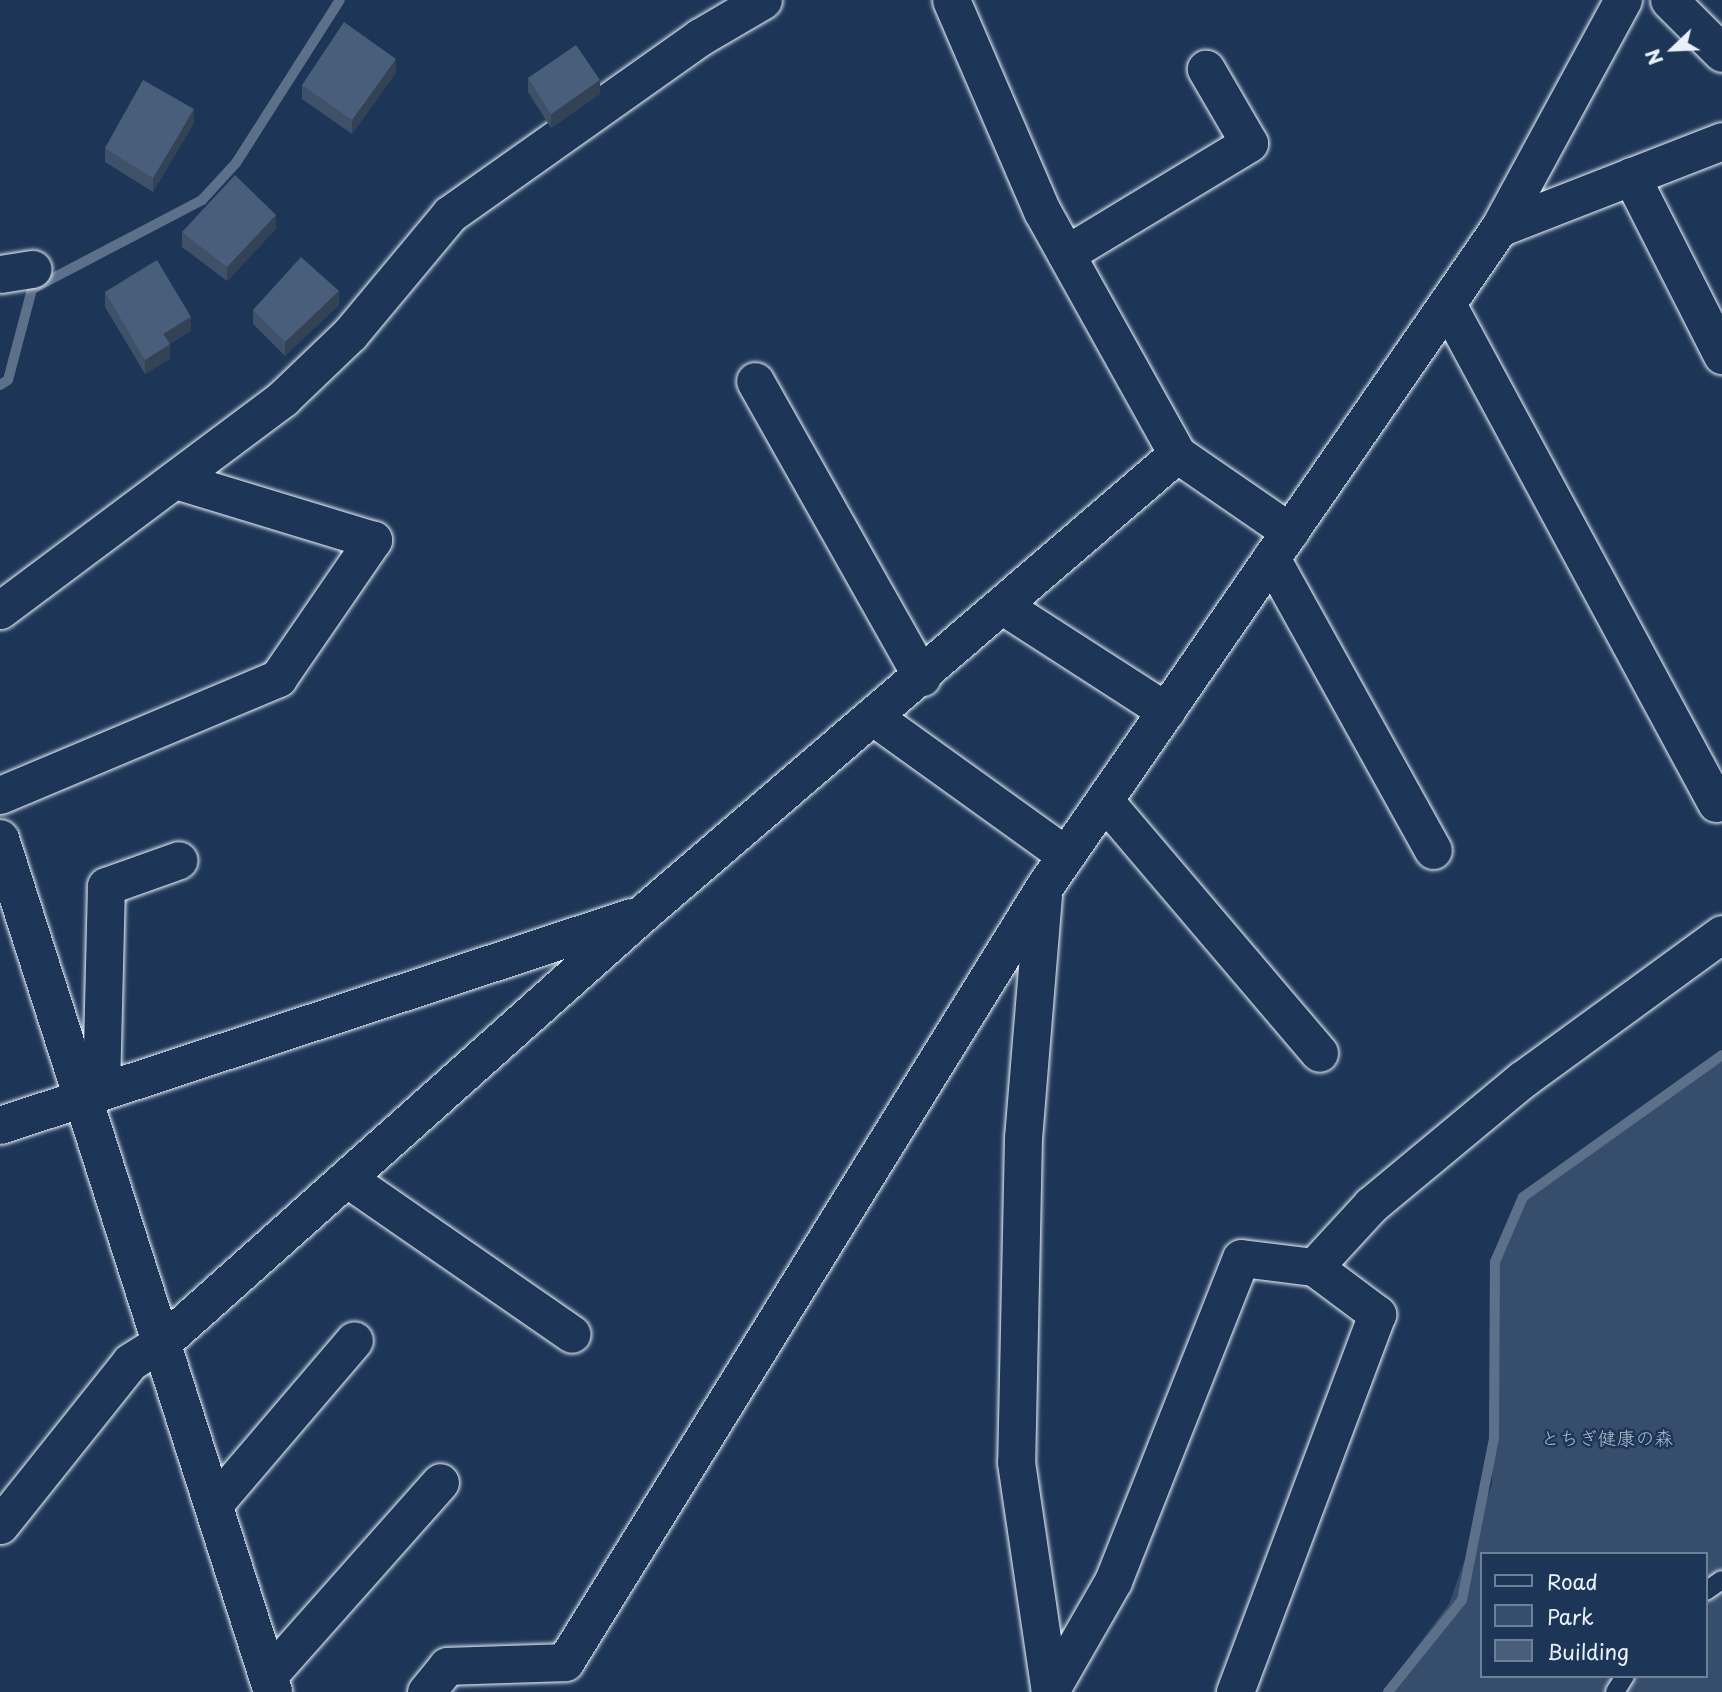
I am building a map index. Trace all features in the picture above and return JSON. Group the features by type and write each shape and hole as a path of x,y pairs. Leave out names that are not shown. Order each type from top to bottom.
{"street":[{"path":"0,610 283,398 340,344 450,214 700,37 763,0"},
{"path":"951,0 1066,254 1177,454 1280,545 1433,850"},
{"path":"426,1692 447,1667 565,1662 1044,887 1499,228 1623,0"},
{"path":"1669,0 1722,53"},
{"path":"1066,254 1249,143 1206,69"},
{"path":"1499,228 1722,141"},
{"path":"1631,176 1722,355"},
{"path":"1447,304 1716,803"},
{"path":"755,381 922,677"},
{"path":"0,1525 130,1362 165,1340 643,913 875,718 1177,454"},
{"path":"0,795 278,678 373,540 175,480"},
{"path":"1003,606 1166,711"},
{"path":"875,718 1066,855"},
{"path":"1104,800 1319,1053"},
{"path":"0,839 93,1091 165,1340 270,1684"},
{"path":"93,1091 106,886 179,860"},
{"path":"1044,887 1023,1137 1016,1462 1050,1691"},
{"path":"0,1125 93,1091 643,913"},
{"path":"1314,1267 1371,1205 1523,1079 1722,934"},
{"path":"348,1179 572,1334"},
{"path":"1050,1691 1113,1581 1241,1258 1314,1267 1377,1314 1235,1692"},
{"path":"215,1503 354,1340"},
{"path":"270,1684 440,1482"}],"green space":[{"name":"とちぎ健康の森","path":"1722,1055 1722,1692 1383,1692 1449,1604 1492,1484 1495,1262 1523,1197"}],"building":[{"path":"344,22 396,59 352,120 302,85"},
{"path":"576,45 600,80 551,114 528,78"},
{"path":"143,80 194,109 153,178 105,148"},
{"path":"235,175 276,215 227,267 182,232"},
{"path":"301,257 339,291 285,342 253,310"},
{"path":"157,260 191,317 163,334 170,344 145,360 105,292"}],"waterway":[{"path":"0,385 8,380 32,289 202,200 236,163 340,0"},
{"path":"1388,1692 1462,1600 1494,1438 1495,1262 1523,1197 1722,1055"}]}
